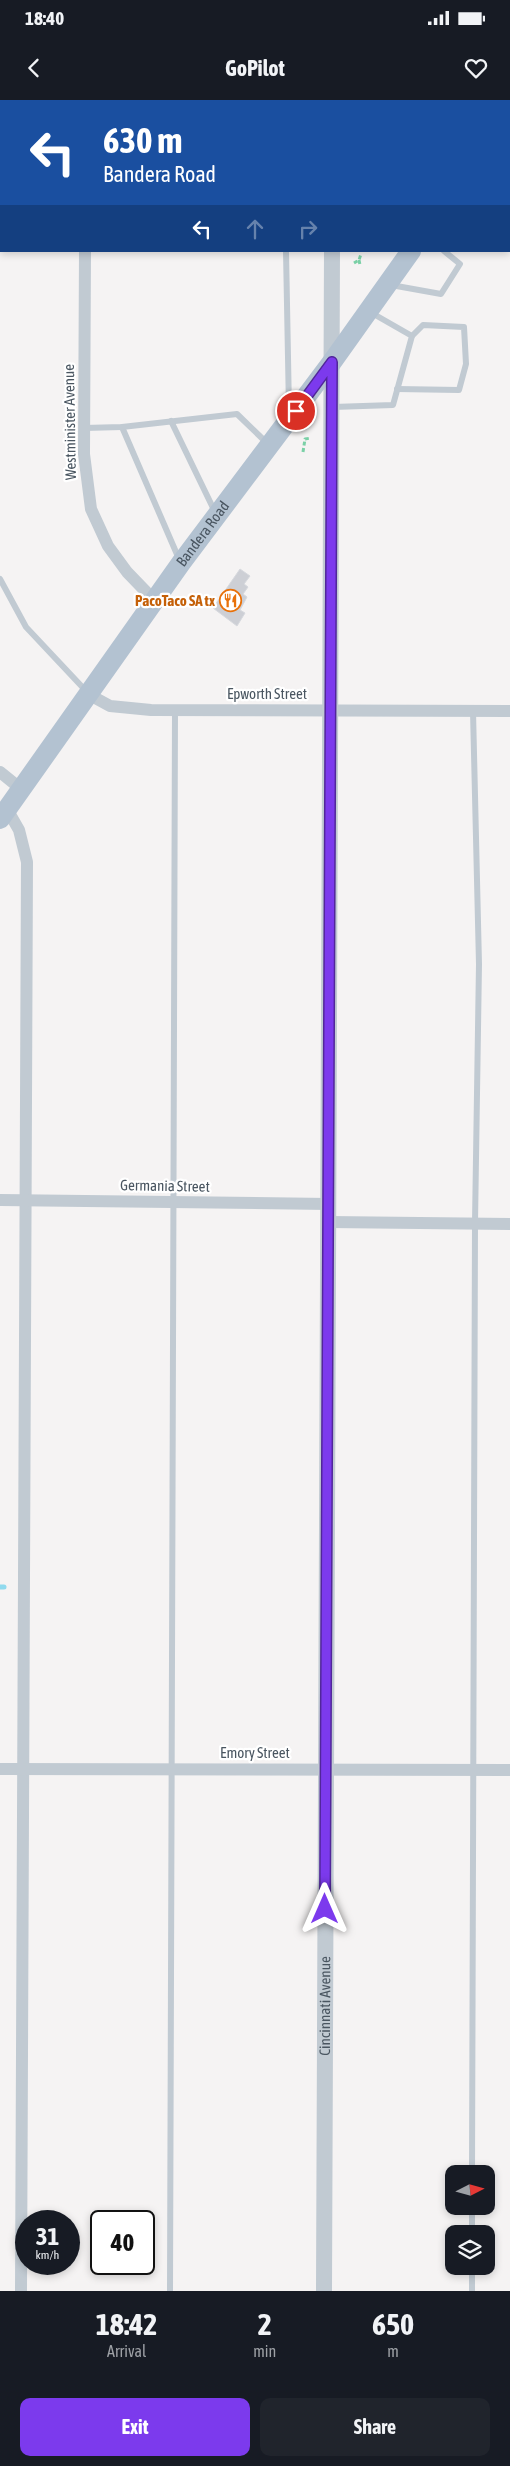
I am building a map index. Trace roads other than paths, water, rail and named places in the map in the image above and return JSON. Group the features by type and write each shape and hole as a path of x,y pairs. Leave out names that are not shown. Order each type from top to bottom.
{"main road":[{"name":"Bandera Road","path":"4,814 154,600 332,362 410,252"}],"street":[{"name":"Westminister Avenue","path":"85,252 85,472 91,509 97,526 127,572 154,600"},
{"name":"Cincinnati Avenue","path":"324,2291 332,252"},
{"name":"Epworth Street","path":"88,694 110,706 122,708 175,710 510,711"},
{"path":"0,772 21,789"},
{"path":"4,814 19,830 27,862 21,2291"},
{"name":"Germania Street","path":"0,1200 329,1204"},
{"path":"329,1222 510,1224"},
{"name":"Emory Street","path":"0,1769 510,1770"}],"lane":[{"path":"286,252 286,356 290,419"},
{"path":"388,284 441,294 460,264 445,252"},
{"path":"369,311 412,336"},
{"path":"332,407 393,405 397,389 412,336 423,324 464,327 466,364 459,390 397,389"},
{"path":"84,428 122,427 237,414 270,445"},
{"path":"171,421 217,516"},
{"path":"122,427 181,563"},
{"path":"0,579 26,627 88,694"},
{"path":"170,2291 175,710"},
{"path":"472,2165 474,1224 479,964 473,711"},
{"path":"472,2275 472,2291"}],"place":[{"name":"PacoTaco SA tx","path":"231,601"}]}
